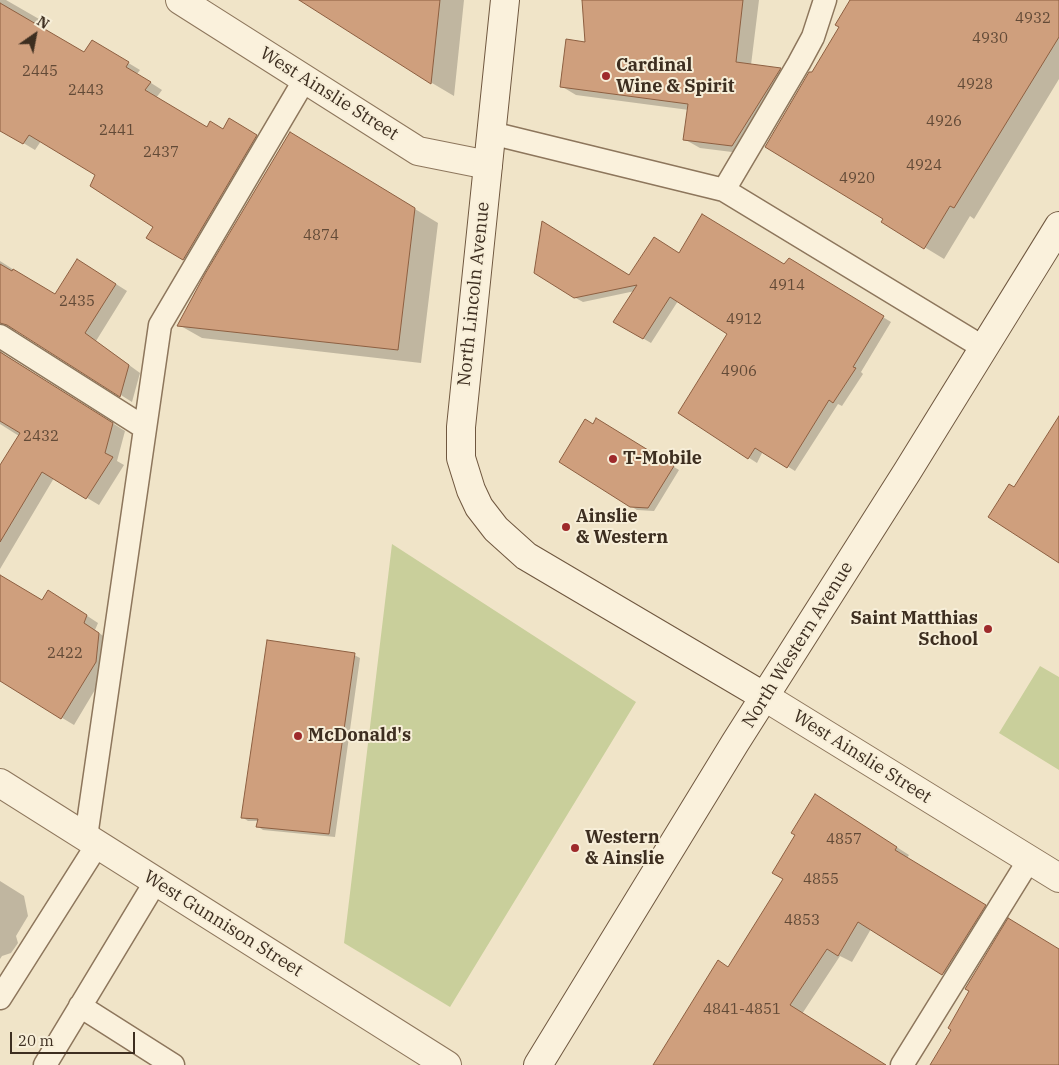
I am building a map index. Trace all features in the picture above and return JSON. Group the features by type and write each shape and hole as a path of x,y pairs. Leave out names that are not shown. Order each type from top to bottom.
{"main road":[{"name":"West Ainslie Street","path":"180,0 418,151 488,164"},
{"name":"North Lincoln Avenue","path":"505,0 461,427 461,458 471,490 487,519 509,543 534,561"},
{"name":"North Western Avenue","path":"538,1065 1059,226"},
{"name":"West Ainslie Street","path":"534,561 765,697 1059,878"},
{"name":"West Gunnison Street","path":"0,783 447,1065"}],"lane":[{"path":"724,190 813,37 825,0"},
{"path":"0,998 91,841 160,326 305,79"},
{"path":"491,133 724,190 984,348"},
{"path":"0,336 145,428"},
{"path":"902,1065 1029,860"},
{"path":"45,1065 156,881"},
{"path":"80,1006 173,1065"}],"green space":[{"path":"392,544 636,702 450,1007 344,943"},
{"path":"1040,666 1059,677 1059,770 999,733"}],"building":[{"path":"299,0 440,0 431,84"},
{"path":"582,0 743,0 736,62 781,68 732,146 683,140 688,104 560,87 566,39 585,42"},
{"path":"850,0 1059,0 1059,37 954,208 950,206 924,249 881,222 883,219 765,147 809,72 812,72 839,27 835,25"},
{"path":"0,3 84,52 92,40 129,62 126,67 151,82 145,90 207,127 210,121 223,129 229,118 257,135 183,260 146,238 153,227 90,186 95,175 29,135 23,144 0,131"},
{"path":"290,132 415,208 398,350 177,326 205,274"},
{"path":"702,214 784,264 789,258 884,316 853,367 856,368 833,403 829,400 787,468 755,448 748,459 678,413 727,334 670,297 643,339 613,322 637,285 574,298 534,273 542,221 629,275 654,237 679,253"},
{"path":"77,259 116,284 85,333 129,365 120,397 7,325 0,323 0,264 12,271 13,269 55,294"},
{"path":"0,352 113,423 105,453 113,457 86,499 42,472 0,542 0,465 20,433 0,421"},
{"path":"1059,416 1059,563 988,517 1009,484 1014,487"},
{"name":"T-Mobile","path":"596,418 674,466 648,508 630,507 559,462 585,419 593,424"},
{"path":"0,575 42,600 48,590 87,615 84,623 99,633 96,662 61,719 0,681"},
{"name":"McDonald's","path":"267,640 355,653 329,834 256,827 258,819 241,818"},
{"path":"815,794 897,847 895,850 986,905 942,975 858,922 838,956 827,949 790,1005 886,1065 653,1065 718,960 728,967 783,879 772,873 795,835 791,833"},
{"path":"1008,918 1059,949 1059,1065 930,1065 951,1030 948,1028 969,991 965,989"}],"place":[{"name":"Cardinal Wine & Spirit","path":"606,76"},
{"name":"T-Mobile","path":"613,459"},
{"name":"Ainslie & Western","path":"566,527"},
{"name":"Saint Matthias School","path":"988,629"},
{"name":"McDonald's","path":"298,736"},
{"name":"Western & Ainslie","path":"575,848"}]}
